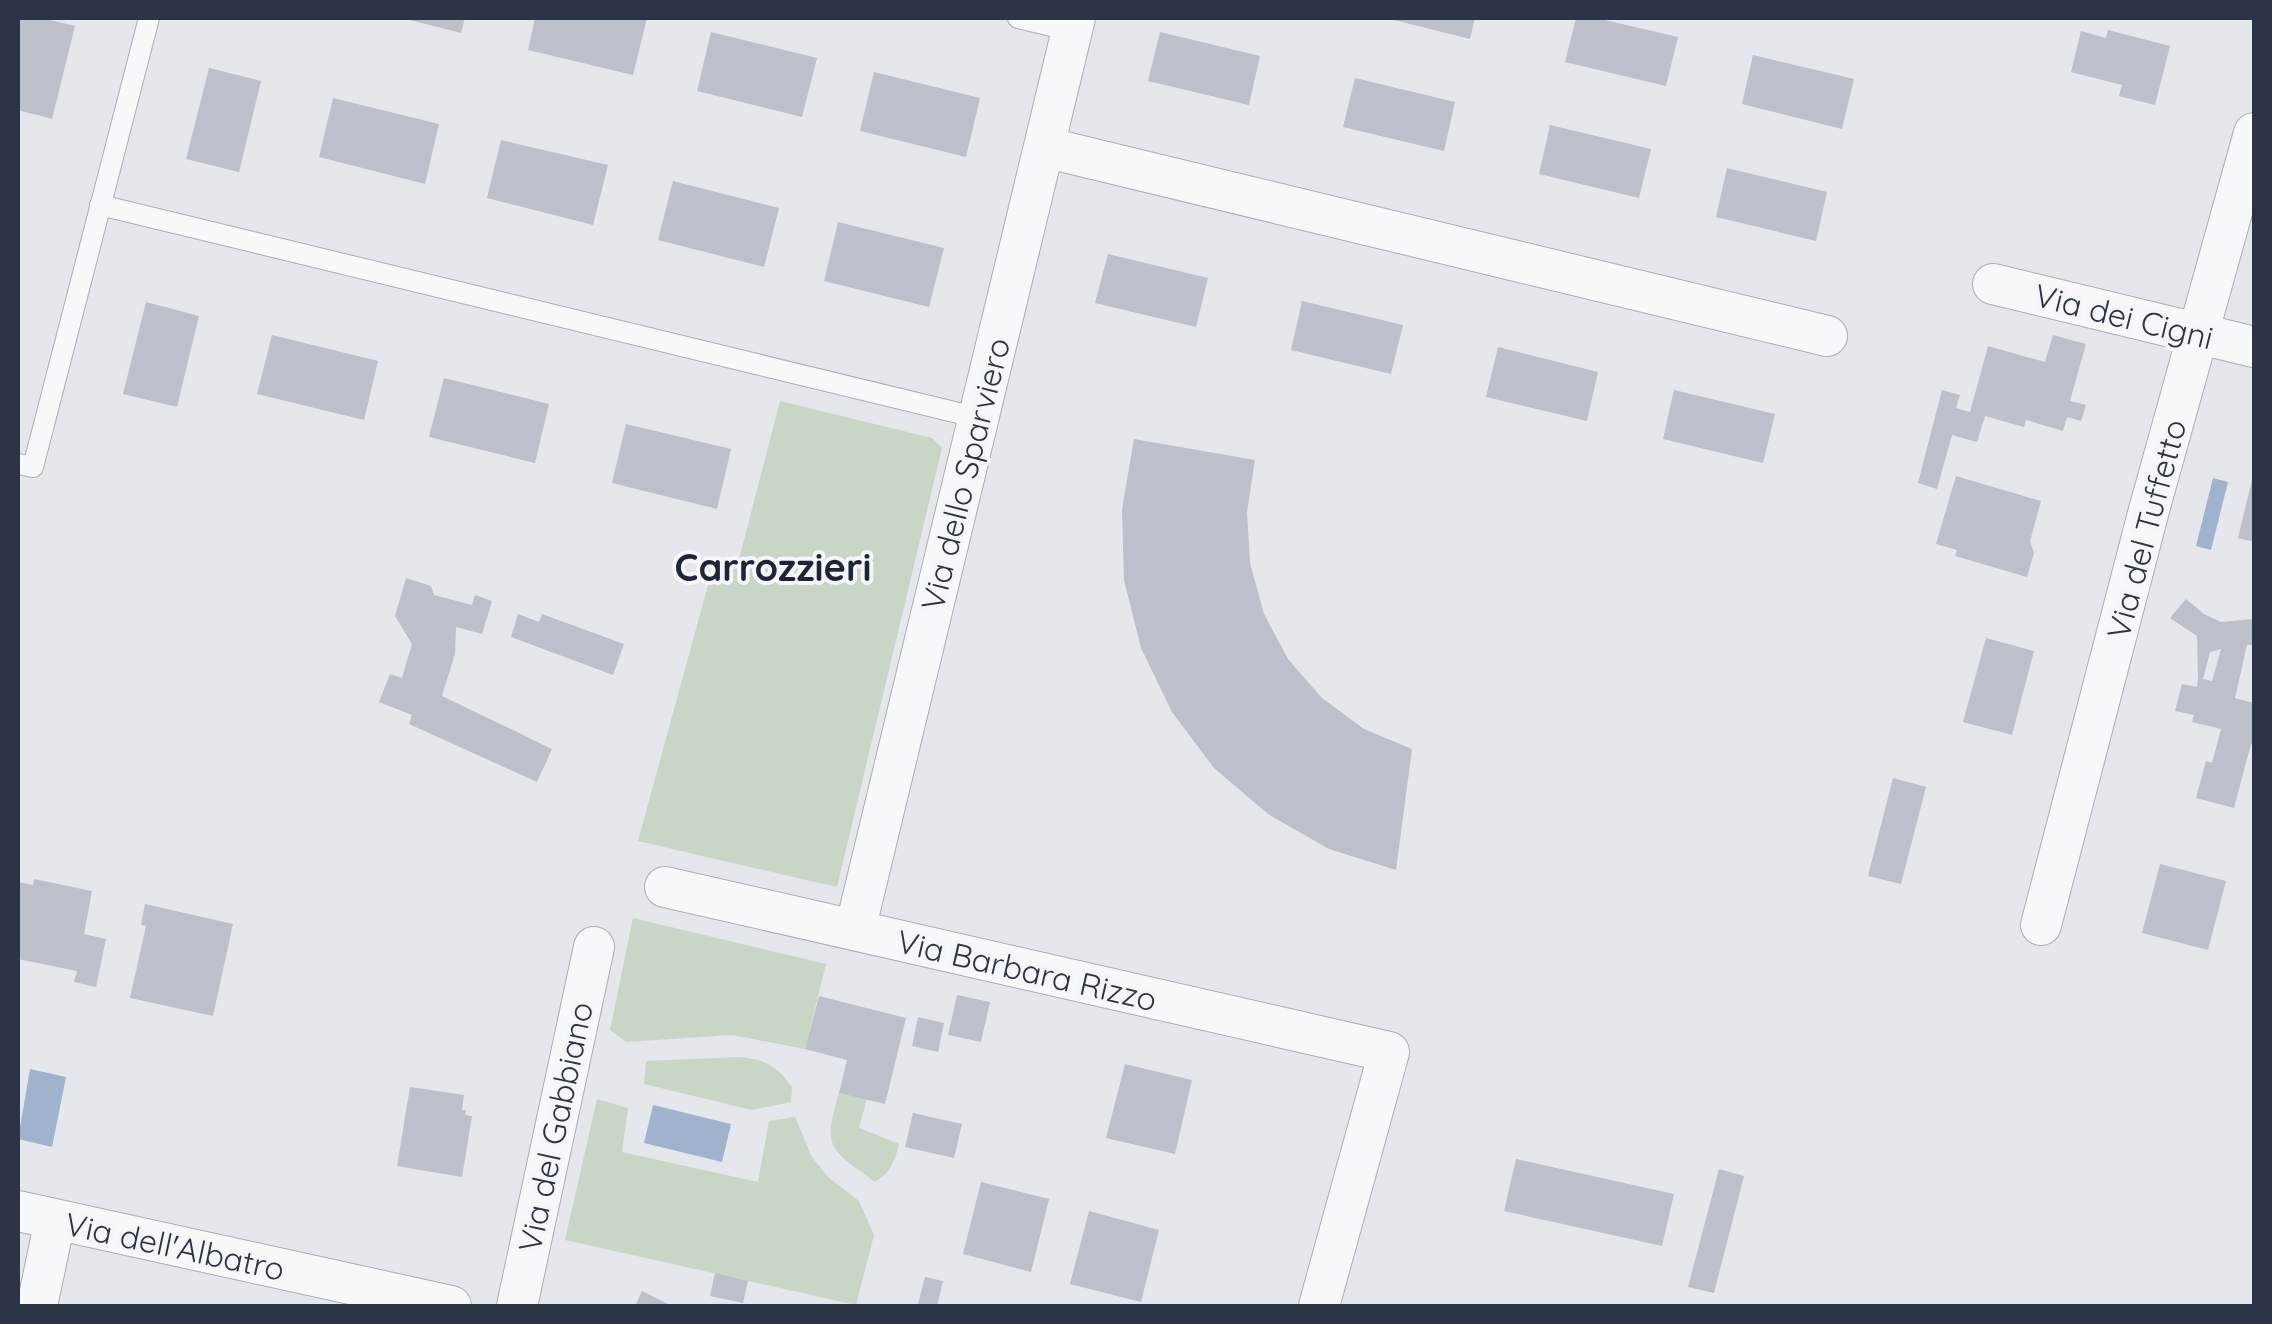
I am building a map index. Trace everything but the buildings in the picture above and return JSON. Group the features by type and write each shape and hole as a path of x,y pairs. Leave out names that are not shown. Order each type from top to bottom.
{"street":[{"name":"Via dello Sparviero","path":"855,930 1074,24"},
{"name":"Via del Tuffetto","path":"2041,926 2149,510 2254,133"},
{"path":"1044,147 1827,336"},
{"name":"Via dei Cigni","path":"1994,284 2254,347"},
{"name":"Via Barbara Rizzo","path":"665,887 1389,1052 1319,1306"},
{"name":"Via del Gabbiano","path":"517,1306 594,947"},
{"path":"36,1216 37,1306"},
{"name":"Via dell'Albatro","path":"36,1216 450,1306"}],"lane":[{"path":"18,464 33,467 148,18"},
{"path":"1018,18 1074,24"},
{"path":"100,205 979,418"}],"green space":[{"path":"780,401 932,438 942,448 837,887 638,841 714,563 737,567"},
{"path":"633,918 826,964 805,1049 732,1035 626,1042 610,1030"},
{"path":"739,1057 776,1069 792,1087 791,1102 752,1110 644,1084 646,1061"},
{"path":"839,1093 867,1099 859,1128 899,1144 891,1166 875,1182 834,1146 831,1126"},
{"path":"597,1099 628,1108 622,1152 758,1182 769,1121 795,1117 812,1157 828,1177 859,1201 874,1235 856,1305 565,1240"}],"water":[{"path":"2213,478 2228,482 2211,550 2196,546"},
{"path":"30,1069 66,1077 52,1147 18,1139"},
{"path":"653,1105 731,1124 722,1162 644,1143"}],"district":[{"name":"Carrozzieri","path":"773,567"}]}
